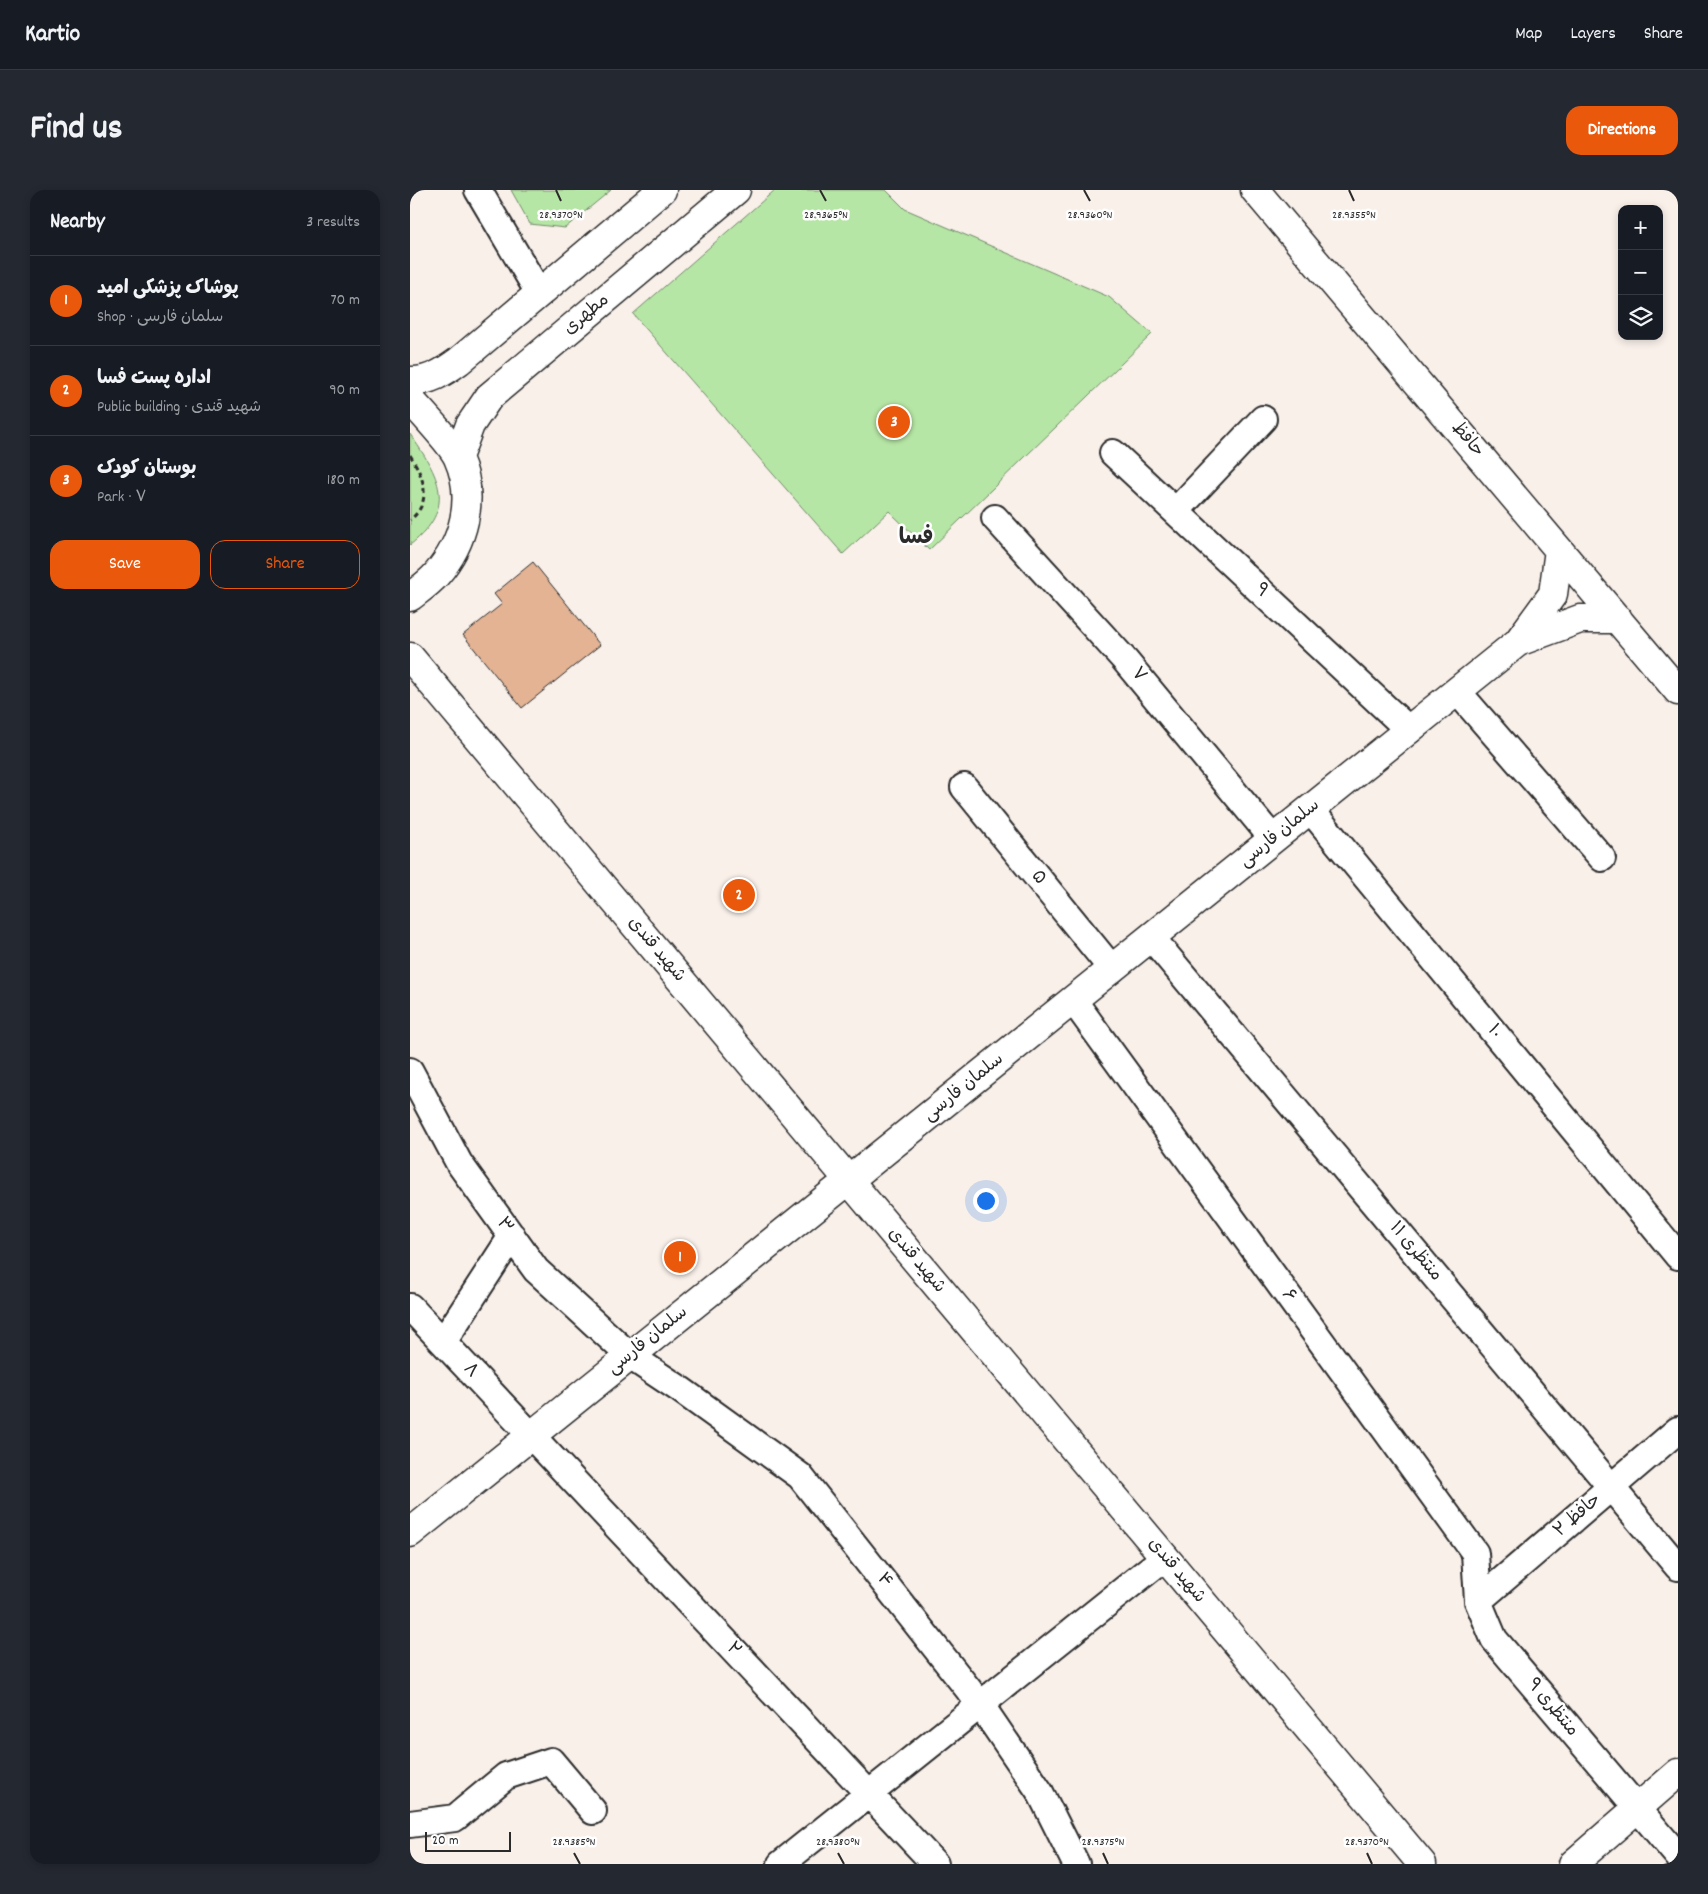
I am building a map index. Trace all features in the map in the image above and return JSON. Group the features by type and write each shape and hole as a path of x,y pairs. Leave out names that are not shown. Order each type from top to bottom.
{"street":[{"path":"478,190 540,293"},
{"path":"410,381 440,375 662,190"},
{"name":"مطهری","path":"458,457 470,425 489,397 736,190"},
{"name":"حافظ","path":"1255,190 1559,550 1676,685"},
{"path":"410,399 458,457 466,488 465,520 454,550 436,576 410,597"},
{"path":"1176,511 1263,419"},
{"name":"۹","path":"1113,453 1409,730"},
{"name":"۷","path":"995,518 1123,658 1273,839"},
{"path":"1518,642 1553,594 1559,550"},
{"path":"1518,642 1580,619 1618,619"},
{"name":"سلمان فارسی","path":"410,1533 1518,642"},
{"name":"شهید قندی","path":"410,657 1422,1864"},
{"path":"1457,691 1602,858"},
{"name":"۵","path":"964,786 1112,969"},
{"name":"۱۰","path":"1310,809 1678,1256"},
{"name":"منتظری ۱۱","path":"1151,937 1678,1567"},
{"name":"۶","path":"1073,1000 1475,1553 1478,1601"},
{"name":"۳","path":"410,1071 459,1163 536,1270 630,1356"},
{"path":"443,1342 512,1236"},
{"name":"۸","path":"410,1307 531,1436"},
{"name":"۴","path":"630,1356 681,1390 800,1476 980,1704 1040,1792 1076,1864"},
{"name":"حافظ ۲","path":"1478,1601 1678,1430"},
{"name":"۲","path":"531,1436 935,1864"},
{"path":"781,1864 1164,1557"},
{"name":"منتظری ۹","path":"1478,1601 1494,1639 1678,1856"},
{"path":"410,1824 455,1818 506,1776 551,1762 593,1811"},
{"path":"1573,1864 1678,1773"}],"path":[{"path":"410,455 418,467 426,488 424,504 410,520"}],"green space":[{"path":"511,190 611,190 565,228 530,224"},
{"path":"775,190 886,190 905,209 1109,297 1152,334 929,550 889,511 843,554 633,314"},
{"path":"410,434 429,464 435,478 439,491 439,504 434,518 425,531 410,545"}],"building":[{"path":"533,562 600,645 522,708 463,635 502,604 494,594"}],"place":[{"name":"بوستان کودک","path":"894,422"},
{"name":"اداره پست فسا","path":"739,895"},
{"name":"پوشاک پزشکی امید","path":"680,1257"}],"district":[{"name":"فسا","path":"916,538"}]}
